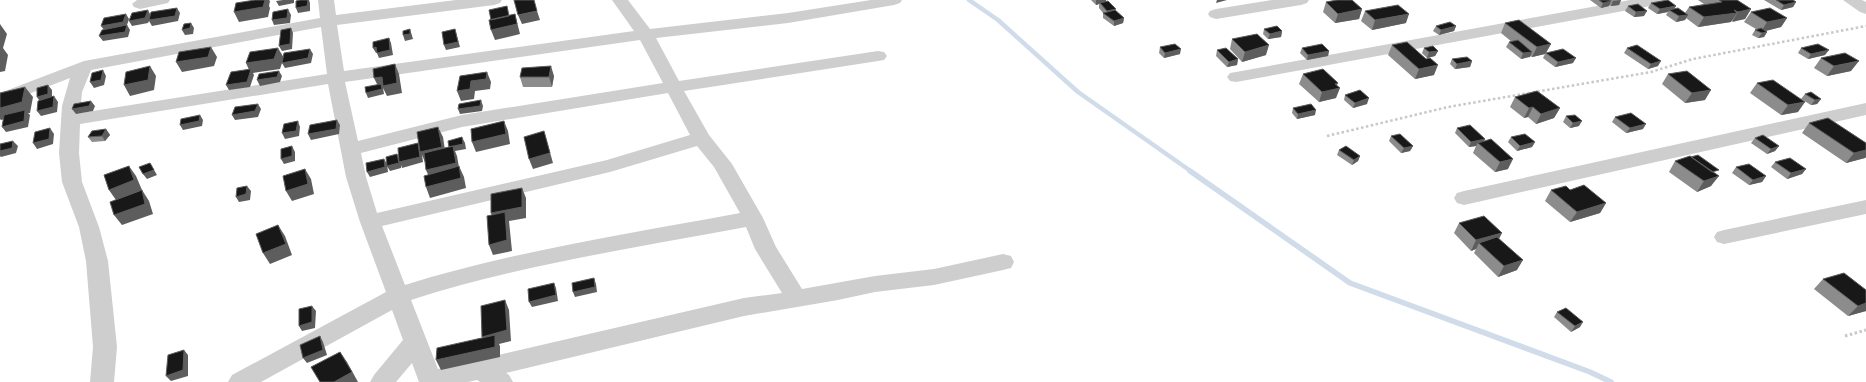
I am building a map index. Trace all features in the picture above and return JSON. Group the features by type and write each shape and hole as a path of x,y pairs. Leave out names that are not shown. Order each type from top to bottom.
{"street":[{"path":"140,4 162,0"},
{"path":"326,0 336,79 356,176 370,222 431,381 744,307 875,284 934,278 1003,262"},
{"path":"0,99 84,66 202,42 330,21 494,0"},
{"path":"620,0 645,34 701,138 722,164 753,218 766,249 797,299"},
{"path":"71,120 645,34 854,9 894,0"},
{"path":"1236,77 1656,0"},
{"path":"1851,0 1866,9"},
{"path":"1216,14 1291,1"},
{"path":"350,149 462,121 878,56"},
{"path":"84,66 73,93 69,110 71,120 69,153 72,182 89,227 97,261 105,347 102,382"},
{"path":"1464,198 1866,109"},
{"path":"370,222 610,166 701,138"},
{"path":"1724,237 1866,207"},
{"path":"240,382 398,296 453,279 541,258 753,218"},
{"path":"382,382 416,340"},
{"path":"479,370 501,382"}],"path":[{"path":"1327,136 1448,107 1651,72 1693,60 1866,26"},
{"path":"1845,336 1866,330"}],"building":[{"path":"265,0 263,7 234,12 236,3"},
{"path":"308,0 307,6 296,8 296,1"},
{"path":"514,0 534,0 537,11 518,15"},
{"path":"1352,0 1362,9 1338,14 1326,2"},
{"path":"1599,0 1609,0 1611,1 1603,3"},
{"path":"1668,0 1676,6 1660,9 1651,3"},
{"path":"1719,0 1737,0 1751,9 1738,12 1734,10 1737,13 1704,17 1689,7 1722,2"},
{"path":"1776,0 1793,0 1796,2 1784,5"},
{"path":"1108,1 1116,9 1107,11 1100,3"},
{"path":"1638,4 1647,11 1636,12 1628,6"},
{"path":"1398,5 1409,14 1375,20 1365,11"},
{"path":"507,6 509,16 491,20 489,10"},
{"path":"177,8 175,16 149,20 151,12"},
{"path":"1678,8 1688,15 1679,16 1669,10"},
{"path":"1770,8 1787,18 1767,22 1751,12"},
{"path":"288,9 287,18 272,20 273,12"},
{"path":"148,10 145,18 129,21 132,13"},
{"path":"1115,10 1124,18 1114,21 1103,13"},
{"path":"126,14 123,22 101,26 104,18"},
{"path":"515,14 517,24 491,30 489,20"},
{"path":"1519,20 1551,44 1537,47 1505,23"},
{"path":"1450,22 1456,26 1441,30 1436,26"},
{"path":"191,23 190,28 182,30 184,24"},
{"path":"127,25 125,32 99,36 102,30"},
{"path":"1277,26 1282,31 1270,34 1264,29"},
{"path":"291,28 290,44 279,46 281,30"},
{"path":"1761,28 1767,32 1762,33 1755,30"},
{"path":"410,29 410,34 403,35 403,31"},
{"path":"455,29 458,42 444,45 442,32"},
{"path":"1257,34 1269,45 1245,52 1232,39"},
{"path":"389,38 390,50 377,53 376,47 373,48 373,42"},
{"path":"1518,40 1532,52 1523,53 1509,42"},
{"path":"1407,42 1426,59 1430,58 1438,65 1419,69 1392,45"},
{"path":"1175,44 1181,49 1165,53 1160,47"},
{"path":"1322,44 1329,51 1308,55 1302,48"},
{"path":"1818,44 1829,50 1811,54 1801,48"},
{"path":"1637,45 1661,61 1651,64 1627,48"},
{"path":"1433,46 1438,51 1429,52 1424,48"},
{"path":"211,47 208,57 176,62 179,52"},
{"path":"278,48 274,59 246,63 250,52"},
{"path":"1226,48 1238,59 1229,62 1217,50"},
{"path":"310,49 308,58 282,63 284,53"},
{"path":"1563,49 1576,58 1558,62 1546,53"},
{"path":"1845,53 1859,61 1834,66 1821,58"},
{"path":"1467,57 1472,61 1457,64 1452,59"},
{"path":"395,64 397,83 383,86 382,77 374,78 373,69"},
{"path":"150,66 148,80 124,85 126,72"},
{"path":"551,66 549,77 520,77 522,68"},
{"path":"251,69 247,82 226,85 231,72"},
{"path":"1323,69 1338,83 1335,84 1340,88 1322,92 1303,74"},
{"path":"103,70 101,80 90,82 92,73"},
{"path":"279,71 277,77 257,80 259,74"},
{"path":"1687,71 1711,90 1692,93 1668,74"},
{"path":"487,72 486,79 471,81 470,89 457,91 460,76"},
{"path":"1773,80 1805,102 1788,105 1757,83"},
{"path":"381,84 382,89 366,93 365,87"},
{"path":"48,85 48,94 37,97 37,88"},
{"path":"25,87 22,102 0,108 0,93"},
{"path":"1360,90 1369,98 1355,103 1345,95"},
{"path":"1537,91 1560,108 1541,114 1533,107 1529,108 1515,97"},
{"path":"1811,92 1821,99 1815,100 1805,94"},
{"path":"54,96 53,107 37,111 38,101"},
{"path":"481,100 480,106 458,109 459,104"},
{"path":"91,101 89,106 72,109 74,104"},
{"path":"258,104 255,111 232,115 235,107"},
{"path":"1311,104 1316,110 1298,114 1293,108"},
{"path":"25,110 24,121 2,127 4,115"},
{"path":"1631,113 1646,124 1630,128 1615,117"},
{"path":"200,115 199,121 180,125 181,119"},
{"path":"1575,115 1582,121 1573,123 1566,116"},
{"path":"1828,118 1866,143 1866,150 1854,153 1809,123"},
{"path":"337,120 336,129 308,134 310,125"},
{"path":"298,121 296,131 282,133 284,124"},
{"path":"504,121 506,134 472,142 471,129"},
{"path":"1470,125 1485,139 1471,142 1457,128"},
{"path":"438,127 442,147 420,152 417,132"},
{"path":"50,128 49,139 33,143 35,132"},
{"path":"106,129 102,136 88,137 92,131"},
{"path":"544,131 550,153 529,159 524,137"},
{"path":"1400,134 1413,146 1404,148 1391,136"},
{"path":"1525,134 1535,142 1520,146 1511,137"},
{"path":"1763,135 1779,146 1771,149 1755,138"},
{"path":"462,137 463,144 449,147 448,141"},
{"path":"1491,139 1513,159 1500,162 1478,143"},
{"path":"13,141 12,148 0,151 0,144"},
{"path":"418,143 420,157 399,162 398,148"},
{"path":"292,146 292,156 281,159 281,149"},
{"path":"453,146 456,163 426,170 424,153"},
{"path":"1346,146 1360,156 1354,160 1339,150"},
{"path":"397,154 399,163 387,166 386,157"},
{"path":"1698,155 1719,170 1712,172 1691,157"},
{"path":"1690,156 1719,176 1704,181 1675,161"},
{"path":"1790,158 1806,169 1791,173 1775,162"},
{"path":"384,159 385,167 367,172 366,163"},
{"path":"150,163 154,170 143,174 139,167"},
{"path":"1749,164 1766,176 1753,180 1736,167"},
{"path":"129,166 134,180 109,190 104,175"},
{"path":"459,166 461,178 426,187 424,176"},
{"path":"305,169 308,184 286,191 283,176"},
{"path":"1584,185 1606,203 1577,212 1551,190 1566,186 1570,190"},
{"path":"247,186 246,194 236,197 237,188"},
{"path":"522,188 522,207 491,213 491,194"},
{"path":"142,190 145,204 114,215 110,202"},
{"path":"505,212 507,240 489,245 487,216"},
{"path":"1484,216 1502,233 1476,240 1459,223"},
{"path":"278,225 286,244 263,253 256,234"},
{"path":"1497,237 1523,260 1504,266 1479,243"},
{"path":"1844,273 1866,290 1866,303 1858,306 1823,279"},
{"path":"594,278 595,287 573,292 572,283"},
{"path":"554,283 556,295 529,302 528,289"},
{"path":"505,300 507,330 482,337 481,306"},
{"path":"312,306 312,322 299,326 299,309"},
{"path":"1566,308 1583,322 1575,326 1557,312"},
{"path":"495,335 495,347 436,360 437,348"},
{"path":"320,336 323,350 303,358 300,345"},
{"path":"184,350 183,370 166,376 168,355"},
{"path":"340,352 352,372 334,382 320,382 311,367"}],"waterway":[{"path":"969,0 998,20 1078,92 1192,172"},
{"path":"1190,171 1350,283 1590,372 1611,382"}]}
